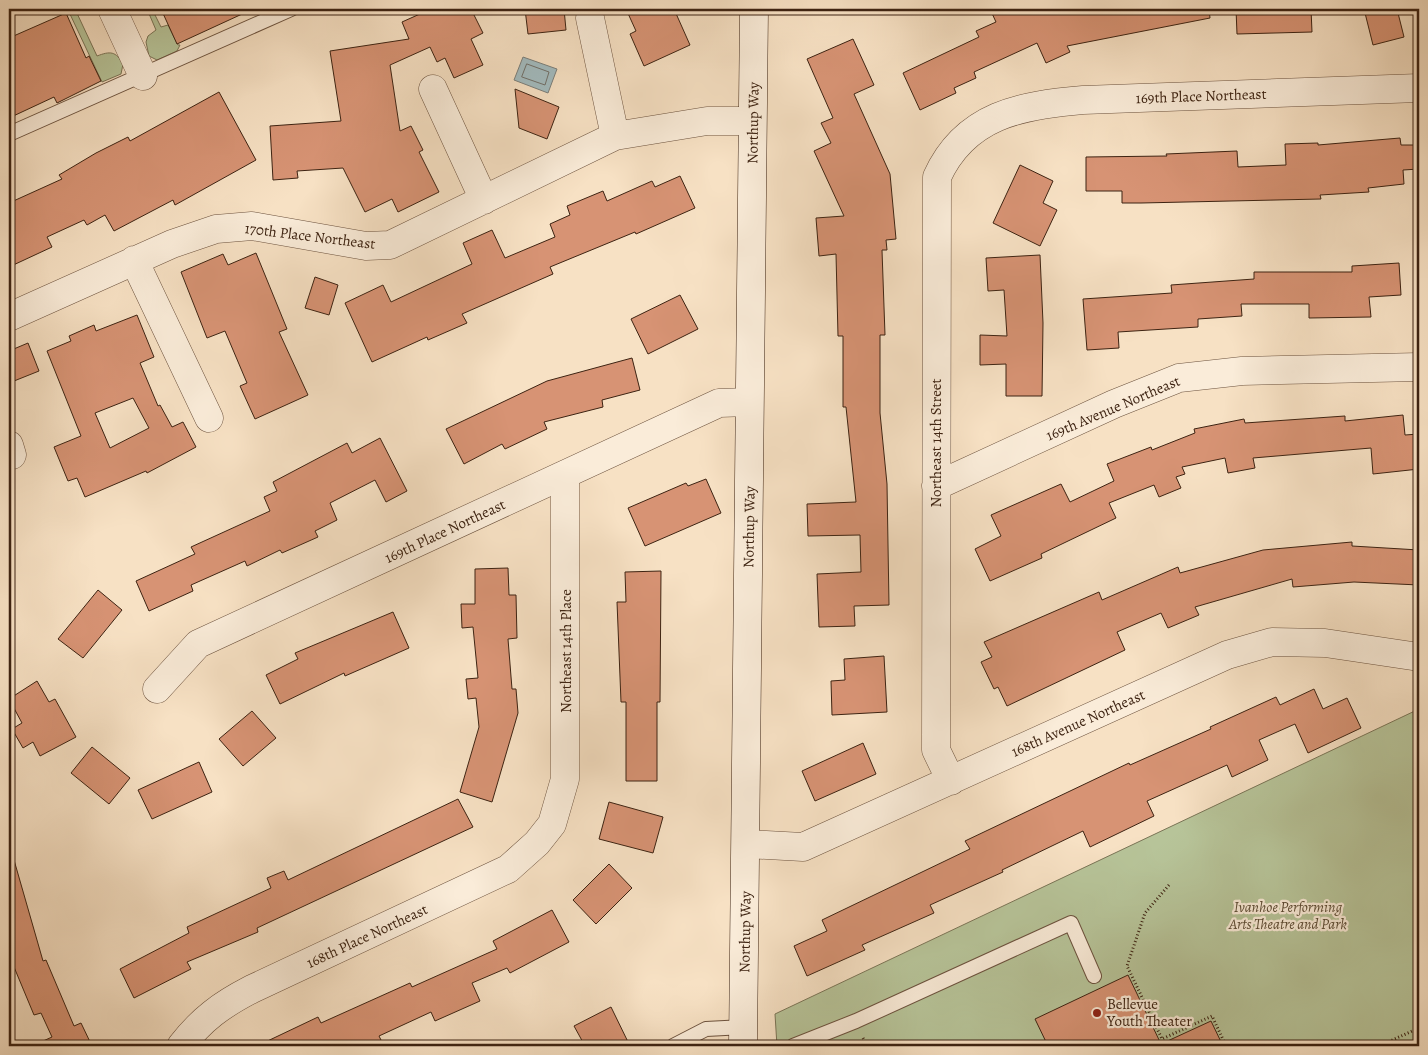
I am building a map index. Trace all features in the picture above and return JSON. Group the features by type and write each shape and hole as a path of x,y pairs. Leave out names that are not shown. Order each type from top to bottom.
{"street":[{"path":"112,9 143,76"},
{"name":"Northup Way","path":"743,1037 754,9"},
{"path":"590,18 614,136"},
{"name":"169th Place Northeast","path":"986,121 1036,104 1083,100 1419,88"},
{"path":"433,90 484,200"},
{"name":"170th Place Northeast","path":"9,317 134,260 172,244 216,229 252,226 366,246 390,244 614,136 708,121 752,121"},
{"name":"Northeast 14th Street","path":"951,781 936,750 937,177 944,161 955,147 986,121"},
{"path":"134,260 209,418"},
{"name":"169th Avenue Northeast","path":"936,486 1114,404 1179,378 1242,371 1419,367"},
{"name":"169th Place Northeast","path":"157,689 198,644 719,403 749,402"},
{"name":"Northeast 14th Place","path":"552,824 565,780 565,475"},
{"name":"168th Avenue Northeast","path":"746,844 803,848 1228,655 1272,642 1325,643 1419,657"},
{"name":"168th Place Northeast","path":"181,1046 195,1028 228,1002 508,869 538,843 552,824"}],"lane":[{"path":"9,134 291,9"},
{"path":"793,1046 865,1017 1071,923 1094,976"},
{"path":"673,1046 706,1029 743,1037"}],"path":[{"path":"1169,885 1145,913 1127,966 1162,1039 1212,1016 1226,1046"},
{"path":"1379,1046 1419,1028"}],"green space":[{"path":"75,9 97,56 106,53 115,54 123,64 121,74 102,82 69,12"},
{"path":"147,9 152,9 161,27 168,25 178,45 180,45 177,51 157,60 149,56 146,42 148,36 156,30"},
{"name":"Ivanhoe Performing Arts Theatre and Park","path":"1419,709 1419,1046 777,1046 775,1014"}],"water":[{"path":"523,57 557,69 548,93 514,80"}],"building":[{"path":"161,9 253,9 177,44"},
{"path":"431,9 471,9 483,33 471,39 483,65 454,78 445,58 437,62 430,47 390,65 400,131 411,126 423,150 419,152 439,192 398,212 392,199 365,212 343,168 297,171 298,178 273,180 270,126 341,121 330,51 409,39 402,22"},
{"path":"525,9 564,9 566,30 528,34"},
{"path":"626,9 674,9 690,45 644,66 630,34 636,31"},
{"path":"990,9 1209,9 1210,18 1067,46 1070,52 1046,63 1037,43 974,72 976,78 954,88 956,93 920,110 903,73 979,37 976,31 996,22"},
{"path":"1236,9 1311,9 1312,32 1237,34"},
{"path":"1364,9 1397,9 1404,37 1373,45"},
{"path":"66,13 86,58 89,56 101,81 57,103 54,97 9,118 9,38"},
{"path":"853,39 874,85 854,94 890,174 896,239 886,240 887,250 882,250 885,335 880,335 880,413 887,484 889,605 854,606 855,626 819,627 817,574 861,572 860,535 808,536 807,504 856,502 846,407 843,407 843,336 838,336 836,254 819,256 816,218 844,216 814,151 831,143 821,123 833,118 807,59"},
{"path":"515,89 559,107 547,139 519,128"},
{"path":"219,92 256,160 175,205 173,200 114,231 105,215 87,225 84,220 47,237 52,247 9,267 9,203 62,179 59,175 96,153 128,137 130,141"},
{"path":"1400,138 1401,145 1419,145 1419,169 1403,170 1404,184 1368,188 1369,192 1320,195 1321,199 1122,203 1122,191 1086,191 1086,157 1167,156 1166,154 1237,151 1238,167 1286,165 1285,144 1318,143 1318,145"},
{"path":"1020,165 1053,181 1043,203 1057,210 1040,246 993,223"},
{"path":"680,176 695,208 636,234 635,232 550,267 553,274 462,314 467,323 428,340 427,337 372,362 345,303 383,285 391,302 472,264 463,243 492,230 505,258 555,237 550,224 570,215 567,206 603,191 607,201 652,181 655,187"},
{"path":"256,253 287,329 279,332 308,395 255,419 240,386 247,383 225,331 207,338 181,272 223,254 228,265"},
{"path":"1040,255 1043,323 1042,396 1006,396 1006,364 980,365 980,335 1007,336 1004,290 988,291 986,258"},
{"path":"1399,263 1401,295 1369,297 1371,317 1309,318 1309,304 1241,304 1242,316 1198,319 1198,327 1118,332 1119,348 1087,350 1083,299 1172,293 1171,285 1254,279 1254,272 1352,272 1352,266"},
{"path":"315,277 338,285 329,315 305,308"},
{"path":"680,295 698,329 648,354 631,319"},
{"path":"137,315 154,357 140,363 158,406 160,405 172,427 183,422 196,447 147,473 146,471 85,497 77,478 68,481 54,447 81,436 47,351 71,341 69,336 94,325 96,331","holes":["133,398 149,428 110,448 95,413"]},
{"path":"28,343 39,371 9,383 9,351"},
{"path":"632,358 640,390 602,400 603,407 544,422 547,429 505,449 502,444 464,464 446,429 547,381"},
{"path":"1403,415 1405,435 1419,434 1419,469 1373,474 1371,448 1253,458 1255,468 1228,473 1225,458 1182,467 1185,474 1176,477 1181,488 1159,497 1154,485 1109,503 1116,518 1041,554 1042,558 990,581 975,549 1001,536 991,515 1061,484 1070,502 1114,481 1107,464 1151,447 1152,450 1195,433 1194,429 1244,419 1245,423 1345,416 1345,421"},
{"path":"380,438 407,491 386,502 375,480 330,503 337,520 315,531 318,537 282,553 280,550 247,566 245,561 191,585 193,591 149,611 136,581 195,554 191,547 270,511 264,497 277,491 273,482 347,443 352,453"},
{"path":"706,479 721,513 645,546 628,508 686,483 688,486"},
{"path":"1352,542 1352,546 1419,550 1419,585 1354,582 1293,587 1292,579 1195,607 1199,615 1168,628 1161,613 1117,632 1125,650 1007,706 998,687 994,689 981,662 992,657 984,642 1099,592 1102,600 1178,567 1180,573 1263,550"},
{"path":"508,568 509,595 516,595 517,638 508,639 512,689 516,689 518,713 492,802 460,792 479,727 476,698 468,699 466,679 478,678 473,627 462,628 461,604 475,604 475,569"},
{"path":"661,571 660,702 657,702 657,781 626,781 626,702 621,702 617,602 626,602 625,572"},
{"path":"98,590 122,610 83,658 58,639"},
{"path":"393,612 409,648 345,676 344,673 280,704 266,675 298,659 295,653"},
{"path":"884,656 887,712 832,715 831,681 845,680 844,659"},
{"path":"37,681 49,702 55,699 76,737 40,756 33,742 23,748 12,729 22,723 9,699"},
{"path":"1314,689 1323,709 1347,698 1361,728 1308,753 1295,724 1259,740 1268,760 1232,777 1227,765 1147,801 1154,816 1090,847 1083,831 1002,870 1003,872 930,905 934,913 862,945 865,950 807,976 794,946 827,931 822,920 970,849 965,841 1129,763 1130,765 1211,729 1210,727 1276,697 1280,705"},
{"path":"252,711 276,738 243,766 219,739"},
{"path":"863,743 876,774 815,801 802,771"},
{"path":"92,747 130,778 109,804 71,773"},
{"path":"199,762 212,792 152,819 138,790"},
{"path":"458,799 473,827 257,928 258,932 187,962 191,969 134,998 120,969 189,933 187,927 271,888 267,878 284,871 288,880"},
{"path":"609,802 663,817 653,853 599,839"},
{"path":"14,860 43,961 46,960 74,1026 81,1023 92,1046 32,1046 52,1037 41,1013 34,1015 9,955 9,861"},
{"path":"609,864 632,888 596,924 573,900"},
{"path":"552,910 569,942 510,973 507,968 472,983 480,1001 435,1021 431,1012 379,1036 384,1046 257,1046 318,1017 321,1023 410,983 412,987 497,949 493,941"},
{"name":"Bellevue Youth Theater","path":"1128,975 1161,1044 1211,1021 1223,1046 1048,1046 1035,1019"},
{"path":"611,1007 630,1046 585,1046 574,1026"}],"place":[{"name":"Bellevue Youth Theater","path":"1097,1013"}]}
